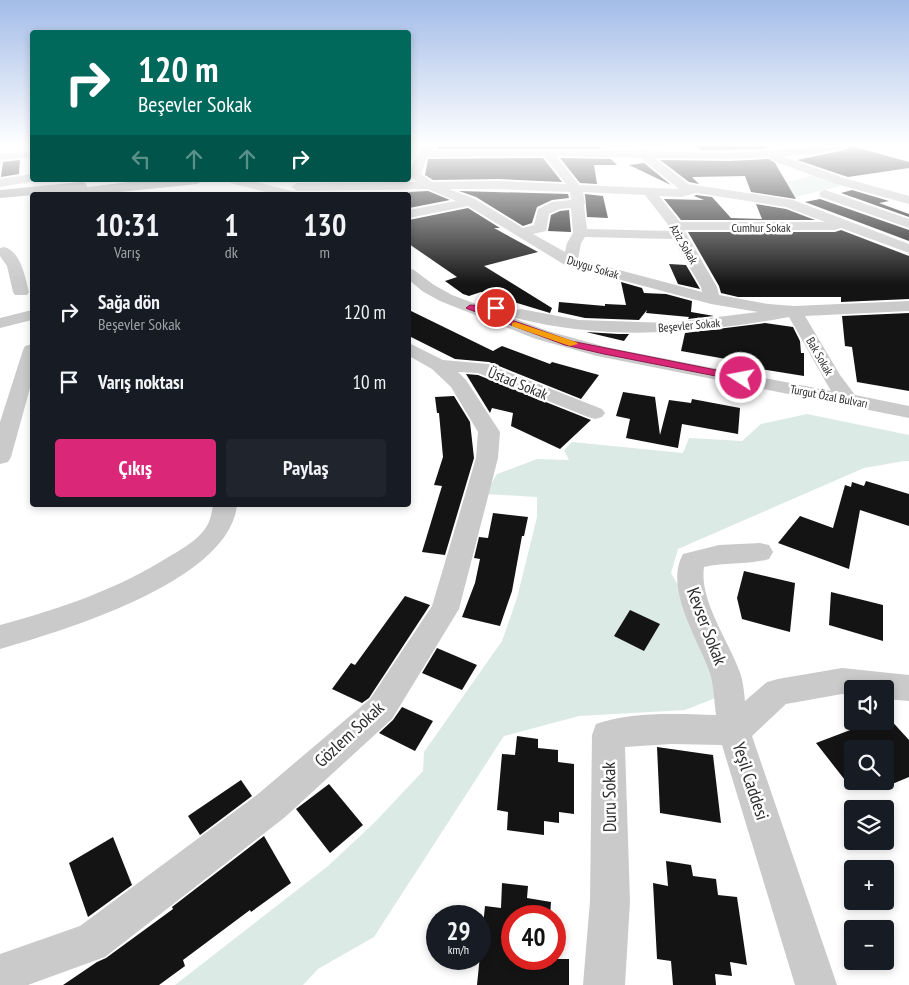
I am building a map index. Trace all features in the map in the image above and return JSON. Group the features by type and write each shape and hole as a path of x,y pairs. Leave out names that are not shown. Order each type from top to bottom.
{"main road":[{"path":"0,194 18,192"},
{"path":"0,206 30,200"}],"street":[{"name":"Duygu Sokak","path":"445,192 470,202 570,262 711,299 768,309 794,310"},
{"path":"549,192 578,196 686,192"},
{"path":"570,262 574,243 580,233 578,196 575,192"},
{"name":"Aziz Sokak","path":"649,192 677,231 709,287 711,299"},
{"path":"710,192 788,203 909,249"},
{"path":"788,203 835,192"},
{"path":"886,192 909,200"},
{"path":"520,233 541,228 543,212 578,196"},
{"path":"816,196 909,224"},
{"path":"411,214 470,202"},
{"name":"Cumhur Sokak","path":"580,233 846,226"},
{"path":"4,251 8,267 20,292"},
{"path":"411,259 455,290 451,299"},
{"name":"Turgut Özal Bulvarı","path":"411,275 428,288 470,308 542,335 604,352 909,412"},
{"name":"Turgut Özal Bulvarı","path":"411,291 428,301 521,339 584,358 909,425"},
{"name":"Beşevler Sokak","path":"470,308 496,308 579,325 669,328 749,319 794,310 909,306"},
{"name":"Bak Sokak","path":"794,310 830,376 848,400"},
{"path":"0,323 30,316"},
{"name":"Gözlem Sokak","path":"0,978 11,970 91,943 270,806 381,709 445,609 467,536 487,458 489,432 459,384 439,365 411,350"},
{"path":"0,457 30,357"},
{"name":"Üstad Sokak","path":"439,365 481,368 595,413"},
{"path":"0,637 103,603 157,577 193,555 217,531 225,507"},
{"name":"Kevser Sokak","path":"734,731 725,672 702,621 689,579 690,570 692,561 719,554 760,552"},
{"name":"Yeşil Caddesi","path":"816,985 734,731 778,692 842,682 906,690"},
{"name":"Duru Sokak","path":"604,985 610,902 608,735 636,730 674,728 734,731"}],"shaded area":[{"path":"782,192 816,192 795,197"},
{"path":"807,414 909,435 909,461 864,468 678,549 671,573 694,617 710,665 718,697 685,710 579,716 504,736 374,937 318,969 303,985 175,985 328,866 374,823 423,771 424,752 502,641 517,598 537,517 537,497 485,494 497,474 537,459 569,460 564,450 572,442 683,453 689,438 742,441 761,424"}],"building":[{"path":"409,192 430,192 450,200 411,208 411,192"},
{"path":"462,192 568,194 569,198 552,200 537,207 532,223 523,226 476,197"},
{"path":"751,192 792,192 796,199"},
{"path":"859,192 889,201 879,203 909,214 909,217 841,193"},
{"path":"585,194 603,196 608,218 587,217"},
{"path":"694,196 712,197 731,218 762,219 756,204 786,209 815,220 681,220 664,199 704,200"},
{"path":"820,199 909,230 909,241 805,202"},
{"path":"468,208 500,228 494,228 538,252 484,266 552,308 550,313 481,292 469,296 463,294 445,281 457,277 411,245 411,220"},
{"path":"569,210 571,232 548,231 551,215"},
{"path":"841,230 909,256 909,299 841,302 841,297 738,297 721,293 719,286 688,232 835,232"},
{"path":"669,264 686,265 700,289 678,284"},
{"path":"621,282 642,288 644,293 666,294 692,301 691,312 714,316 688,319 689,317 646,313 647,310 639,320 585,318 558,312 559,302 605,306 605,304 626,305"},
{"path":"411,311 493,351 502,346 550,364 552,362 599,375 581,399 489,362 455,359 411,337"},
{"path":"909,313 909,391 857,382 852,347 845,346 842,316"},
{"path":"765,323 793,327 800,341 801,353 804,353 804,376 754,368 754,364 681,351 685,333"},
{"path":"586,332 618,334 629,334 624,341"},
{"path":"466,374 478,375 591,420 560,449 511,426 513,413 492,408 490,413"},
{"path":"623,392 655,397 660,435 669,400 691,403 692,399 740,408 738,434 682,424 678,448 626,438 630,419 616,416"},
{"path":"454,396 470,422 474,458 445,555 422,552 442,486 434,485 443,457 439,413 437,413 435,397"},
{"path":"866,481 909,494 909,526 860,510 849,569 778,543 800,516 833,528 845,485 851,487 852,482 864,486"},
{"path":"493,513 528,517 524,536 522,536 512,591 500,626 462,617 475,583 480,559 474,558 479,537 488,538"},
{"path":"744,571 795,583 790,632 742,619 737,598"},
{"path":"831,592 883,605 883,641 829,625"},
{"path":"405,596 430,605 369,698 362,703 332,689 351,663 355,665"},
{"path":"630,610 660,624 644,651 614,636"},
{"path":"437,648 477,665 462,690 422,673"},
{"path":"402,707 433,721 415,751 379,733 393,720"},
{"path":"894,724 909,740 909,777 894,783 894,740 844,740 844,779 816,743 850,730 894,730"},
{"path":"517,736 538,739 538,748 558,750 558,762 574,764 574,814 559,812 559,823 544,821 544,835 507,830 508,812 497,810 502,754 515,755"},
{"path":"657,747 713,755 721,823 660,813"},
{"path":"241,780 252,796 200,835 188,816"},
{"path":"329,784 363,825 330,853 296,809"},
{"path":"264,836 291,883 251,912 250,910 183,960 185,966 159,985 63,985 106,958 173,909 172,907"},
{"path":"113,837 132,885 88,917 69,863"},
{"path":"666,861 691,865 693,876 716,879 718,895 737,897 747,965 730,962 732,976 715,974 716,985 673,985 671,961 657,959 653,883 668,886"},
{"path":"502,883 528,886 527,898 551,902 551,905 501,905"},
{"path":"491,907 501,908 501,970 566,970 566,959 569,959 569,985 477,985 479,970 491,970"}],"slow traffic":[{"path":"515,324 542,335 573,344"}],"route":[{"path":"496,308 470,308 568,343 604,352 741,378"}]}
